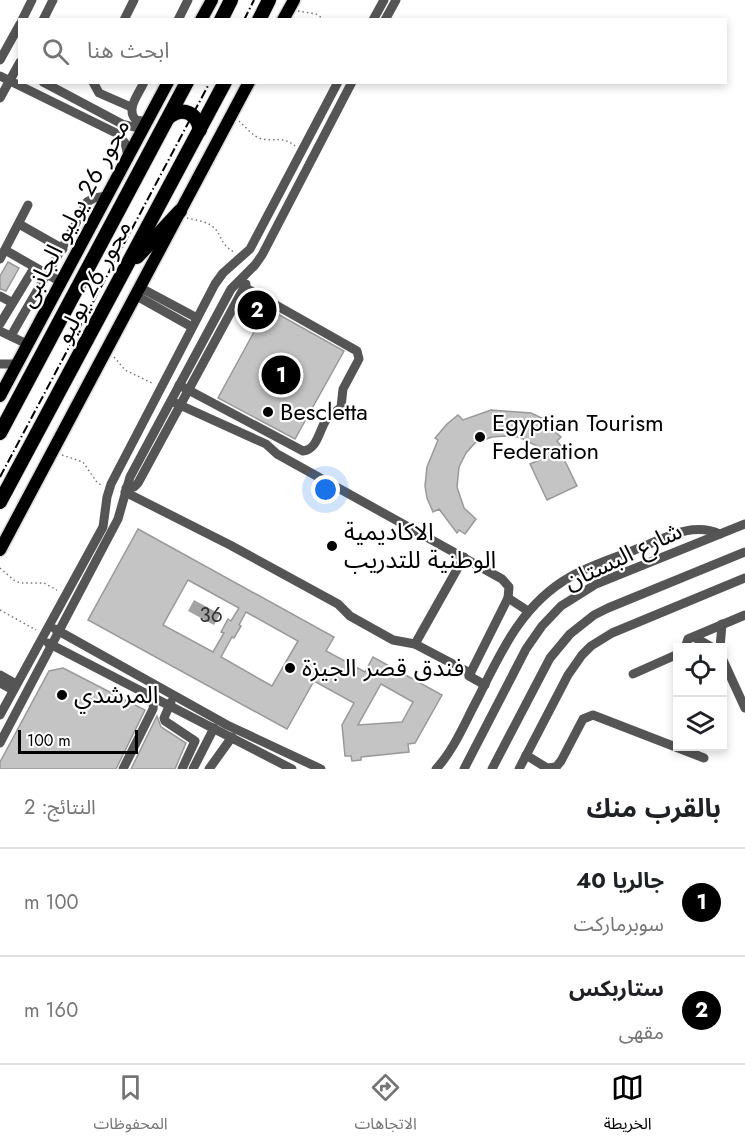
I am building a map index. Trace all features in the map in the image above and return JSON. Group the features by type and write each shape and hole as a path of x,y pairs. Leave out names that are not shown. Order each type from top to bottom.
{"highway":[{"path":"222,18 231,0"},
{"path":"260,18 269,0"},
{"name":"محور 26 يوليو","path":"0,433 186,84"},
{"name":"محور 26 يوليو","path":"0,502 224,84"},
{"path":"169,117 176,112 189,113 196,118 200,130"},
{"path":"125,269 179,214"}],"main road":[{"path":"202,18 212,0"},
{"name":"محور 26 يوليو الجانبى","path":"0,396 167,84"},
{"path":"0,550 248,84"}],"street":[{"path":"23,18 32,0"},
{"path":"44,18 53,0"},
{"path":"125,18 134,0"},
{"path":"179,18 188,0"},
{"path":"374,18 384,0"},
{"path":"386,18 396,0"},
{"path":"0,98 4,79 18,67 0,60 18,28"},
{"path":"4,79 116,133 125,143 128,157"},
{"path":"47,84 122,124 134,127 146,123"},
{"path":"94,84 99,93 131,107"},
{"path":"143,84 131,107 133,118 146,123"},
{"path":"0,715 103,527 110,489 219,278 250,249 337,84"},
{"path":"183,387 231,288 258,261 351,84"},
{"path":"11,336 63,249 87,202 94,198 107,196"},
{"path":"274,203 285,209"},
{"path":"0,259 28,205"},
{"path":"19,224 63,249"},
{"path":"72,231 84,238"},
{"path":"5,250 61,282"},
{"path":"0,324 11,302 21,292 34,268"},
{"path":"0,743 118,519 125,490 174,400 244,287 247,279 245,273"},
{"path":"183,387 303,451 310,449 327,418 341,407 343,389 359,359 357,351 244,287"},
{"path":"137,291 195,323"},
{"path":"0,296 11,302"},
{"path":"0,331 27,344"},
{"path":"0,364 17,364"},
{"path":"162,389 174,400 266,444 277,454 502,579 509,587 508,598 469,678 485,685"},
{"path":"125,490 338,604 350,616 393,640 415,644 470,673"},
{"name":"شارع البستان","path":"464,769 526,650 542,626 561,606 596,584 745,524"},
{"path":"436,769 460,734 509,637 528,611 552,588 593,566 684,531 703,529 720,534"},
{"name":"شارع البستان","path":"492,769 550,658 570,634 594,615 608,608 745,552"},
{"path":"415,644 464,557"},
{"path":"519,769 568,675 591,646 612,633 745,578"},
{"path":"508,598 528,611"},
{"path":"689,641 745,615"},
{"path":"720,643 722,624"},
{"path":"44,633 59,631 214,728 292,769"},
{"path":"44,633 51,645 154,697 171,701 227,725 321,769"},
{"path":"77,658 83,646"},
{"path":"633,674 673,656"},
{"path":"727,667 745,708"},
{"path":"0,675 14,687"},
{"path":"0,683 14,687"},
{"path":"123,769 153,709 154,697"},
{"path":"171,701 164,718 165,721 195,741 182,769"},
{"path":"526,755 547,768 556,767 583,719 593,715 704,758"},
{"path":"194,769 214,728"},
{"path":"460,734 478,741"},
{"path":"209,769 232,737"}],"path":[{"path":"288,10 316,14 322,18"},
{"path":"232,114 255,136 262,139 287,140 301,151"},
{"path":"179,214 211,225 228,249 244,256"},
{"path":"108,349 125,370 162,389"},
{"path":"53,452 83,462 96,482 110,489"},
{"path":"0,568 21,584 44,583 65,595"},
{"path":"0,610 44,633"}],"shaded area":[{"path":"194,600 220,614 214,625 188,611"}],"building":[{"path":"8,262 19,268 6,291 0,289 0,276"},
{"path":"267,308 344,351 295,439 218,398"},
{"path":"491,410 531,413 548,421 546,423 554,428 553,430 561,437 557,441 567,453 562,455 577,486 547,500 530,464 544,458 535,451 539,447 519,437 505,436 492,437 475,443 466,453 459,467 457,487 464,508 476,519 465,534 459,530 457,533 439,509 433,512 427,498 425,486 427,467 438,440 435,438 458,415 463,420"},
{"path":"138,529 334,637 326,651 365,672 373,657 442,695 415,743 408,744 409,752 361,757 361,760 352,761 351,756 345,756 342,725 354,703 314,681 287,729 88,620","holes":["188,580 239,608 231,621 228,619 221,632 224,633 213,652 163,625","246,612 298,641 272,686 221,657 241,626 239,625","381,684 413,702 402,722 358,725"]},
{"path":"63,668 145,710 116,769 0,769 0,762 49,671"},
{"path":"157,716 161,727 186,743 175,769 131,769"}],"railway":[{"path":"245,18 254,0"},
{"path":"0,477 209,84"}],"place":[{"name":"ستاربكس","path":"257,310"},
{"name":"جالريا 40","path":"281,375"},
{"name":"Bescletta","path":"268,412"},
{"name":"Egyptian Tourism Federation","path":"480,437"},
{"name":"الاكاديمية الوطنية للتدريب","path":"332,546"},
{"name":"فندق قصر الجيزة","path":"290,668"},
{"name":"المرشدي","path":"62,695"}]}
